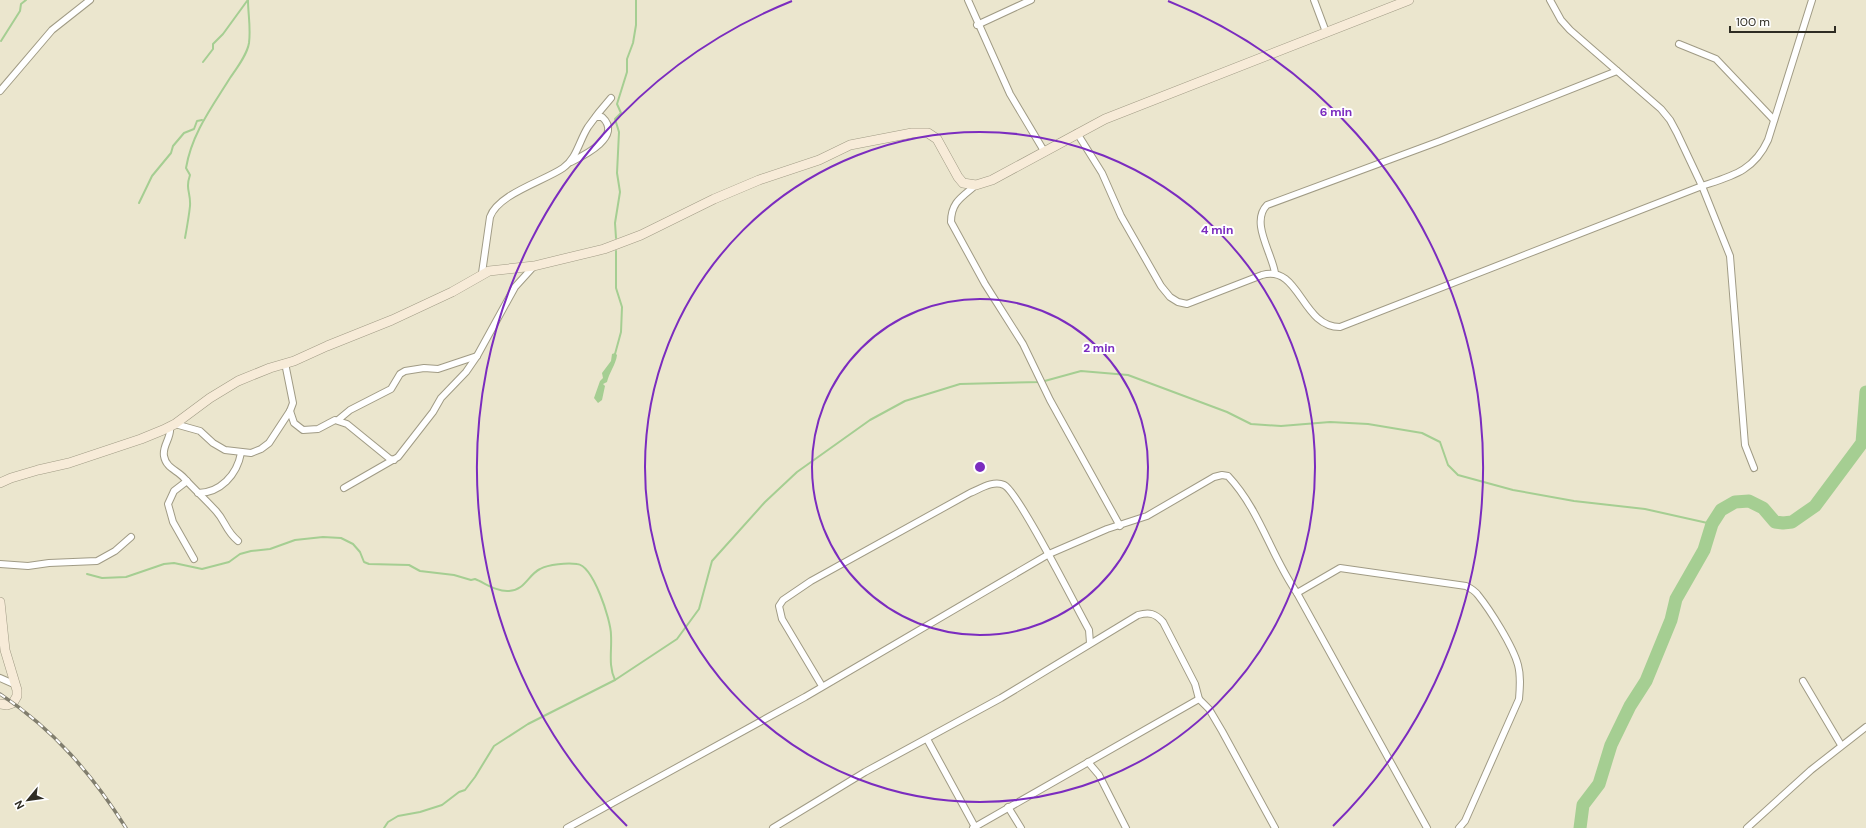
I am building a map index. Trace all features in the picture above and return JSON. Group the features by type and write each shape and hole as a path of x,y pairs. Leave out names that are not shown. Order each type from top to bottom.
{"street":[{"path":"0,91 52,30 90,0"},
{"path":"968,0 977,25 1010,94 1044,151"},
{"path":"977,25 1031,0"},
{"path":"1314,0 1326,32"},
{"path":"1120,526 1050,400 1029,354 985,284 951,222 951,212 955,203 976,185 992,180 1105,119 1409,0"},
{"path":"1550,0 1561,20 1570,30 1661,109 1670,120 1702,186 1730,256 1745,445 1754,468"},
{"path":"1077,133 1102,173 1128,231 1161,286 1170,297 1178,302 1187,304 1262,275 1275,273 1281,275 1291,284 1320,321 1332,327 1340,327 1702,186 1733,176 1747,168 1764,149 1812,0"},
{"path":"1679,44 1716,59 1774,120"},
{"path":"1275,273 1260,221 1262,210 1267,205 1440,141 1618,71"},
{"path":"570,162 578,150 583,136 611,98"},
{"path":"482,274 489,223 494,208 504,200 551,175 601,144 609,127 607,121 602,117 596,117"},
{"path":"0,483 11,478 63,465 141,439 173,425 210,398 233,384 392,320 452,292 482,274 497,268 534,266 614,246 641,235 720,196 759,180 819,160 861,142 912,133 928,133 937,138 960,180 963,183 976,185"},
{"path":"344,488 394,460 433,412 441,398 453,388 477,356 515,287 534,266"},
{"path":"290,410 294,422 303,430 318,429 338,420 350,410 391,389 400,374 405,371 424,368 438,369 477,356"},
{"path":"173,425 200,431 213,443 226,450 251,453 261,449 269,443 293,403 285,363"},
{"path":"338,420 351,426 384,455 394,460"},
{"path":"173,425 170,436 165,445 164,456 170,468 187,481 216,511 227,530 238,541"},
{"path":"198,493 212,492 222,486 237,468 241,453"},
{"path":"567,828 805,697 1049,554 1107,529 1147,516 1207,481 1222,475 1228,476 1253,509 1281,567 1297,593 1426,828"},
{"path":"187,481 174,491 168,504 173,522 194,559"},
{"path":"822,686 779,612 779,606 783,600 811,582 970,494 996,483 1006,485 1014,494 1049,554 1089,630 1090,643"},
{"path":"0,564 28,566 55,562 97,561 115,551 130,537"},
{"path":"1297,593 1340,568 1466,586 1481,599 1513,652 1518,664 1520,689 1519,699 1465,821 1459,828"},
{"path":"0,602 5,650 16,684 17,696 13,703 7,705 0,704"},
{"path":"773,828 865,772 1000,698 1138,615 1147,613 1156,615 1163,622 1195,684 1199,699 1209,709 1222,731 1275,828"},
{"path":"0,678 16,684"},
{"path":"1803,681 1841,745"},
{"path":"927,739 974,827 1199,699"},
{"path":"1747,828 1811,770 1841,745 1866,727"},
{"path":"1088,762 1099,775 1126,828"},
{"path":"1008,807 1021,828"}],"shaded area":[{"path":"615,353 617,355 615,362 607,382 603,384 605,386 602,400 598,403 594,398 600,381 603,378 602,373 611,361 612,354"}],"waterway":[{"path":"1,41 20,11 21,4 26,0"},
{"path":"185,238 190,206 188,188 190,175 186,168 189,155 198,132 216,99 246,52 250,37 248,0"},
{"path":"616,238 615,223 620,192 617,173 619,132 615,119 621,113 617,104 627,72 627,59 633,43 636,25 636,0"},
{"path":"203,62 213,49 213,44 223,34 247,1"},
{"path":"139,203 152,176 171,153 173,146 184,133 194,129 197,121 202,120"},
{"path":"615,354 621,332 622,307 616,288 616,251"},
{"path":"384,828 388,822 398,816 420,812 442,805 459,792 465,790 494,746 528,724 615,680 677,639 699,609 712,561 765,502 797,472 870,420 905,401 960,384 1041,382 1081,371 1128,375 1227,412 1251,424 1281,426 1330,422 1368,424 1422,433 1440,442 1448,465 1458,475 1513,490 1574,501 1645,509 1712,524"},
{"path":"1580,828 1583,805 1599,784 1611,745 1630,706 1646,681 1671,620 1676,599 1704,550 1712,524 1721,510 1735,502 1749,501 1763,508 1775,522 1783,523 1792,522 1815,506 1862,443 1866,392"},
{"path":"87,574 102,578 126,577 164,564 174,563 202,569 229,562 240,554 251,551 270,549 295,540 323,537 341,538 353,544 360,552 364,562 369,564 409,565 420,571 454,575 471,580 475,579 496,589 505,591 519,588 536,572 544,567 558,564 577,564 589,573 595,583 608,618 611,641 611,663 615,680"}],"railway":[{"path":"0,694 20,708 55,738 100,789 126,828"}]}
